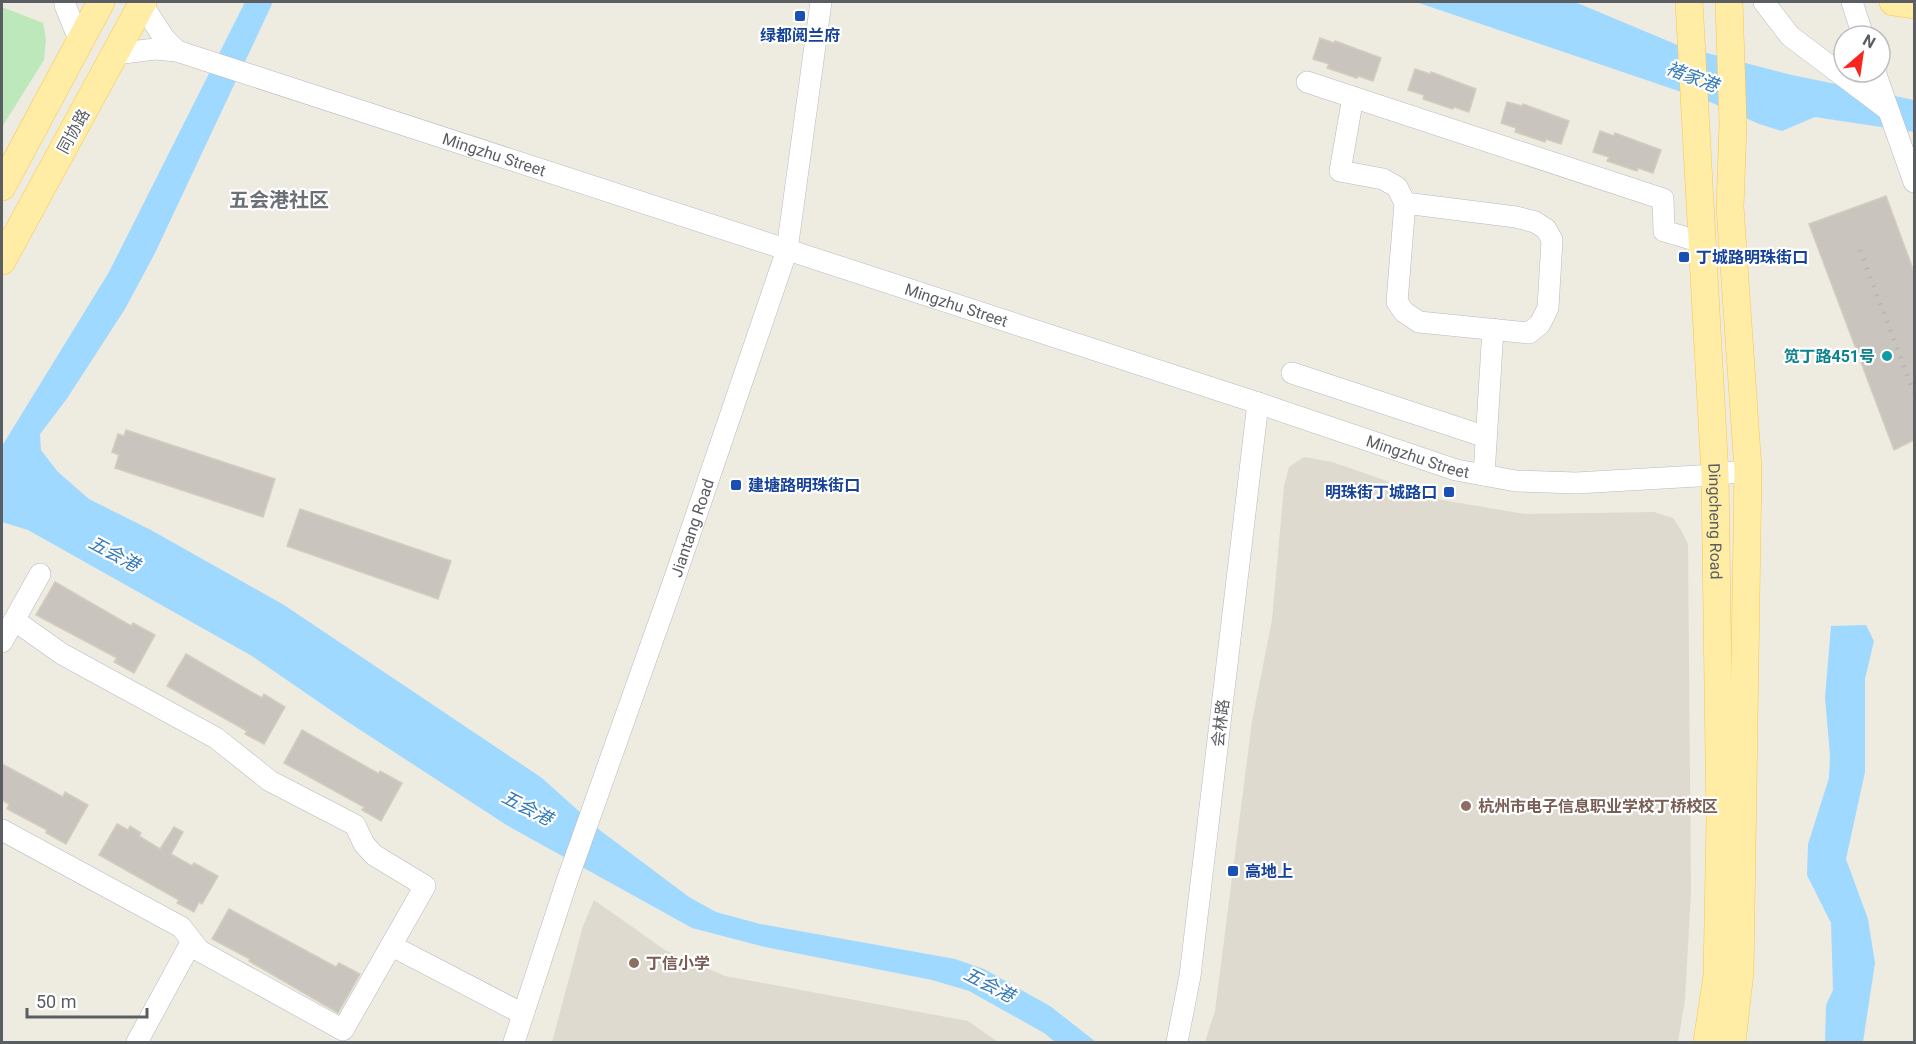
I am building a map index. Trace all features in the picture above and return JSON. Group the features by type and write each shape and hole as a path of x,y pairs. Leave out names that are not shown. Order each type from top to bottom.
{"main road":[{"path":"2,187 101,2"},
{"name":"Dingcheng Road","path":"1729,2 1732,124 1730,207 1748,470 1740,972 1732,1042"},
{"path":"1893,2 1914,5"},
{"name":"同协路","path":"2,261 143,3"},
{"name":"Dingcheng Road","path":"1690,14 1714,475 1720,821 1717,976 1707,1042"}],"street":[{"name":"Jiantang Road","path":"514,1042 567,881 787,250 821,2"},
{"path":"1764,2 1790,36 1887,109"},
{"path":"1852,2 1859,24"},
{"path":"68,3 80,42"},
{"path":"143,3 164,38 177,51"},
{"name":"Mingzhu Street","path":"115,54 155,49 177,51 1258,402 1445,466 1516,481 1576,483 1714,475 1748,470"},
{"path":"1307,82 1663,199 1664,231 1701,242"},
{"path":"1879,84 1914,182"},
{"path":"1353,97 1340,171 1383,180 1397,187 1406,203 1396,302 1404,312 1419,322 1529,333 1540,324 1548,308 1552,240 1546,229 1534,222 1516,217 1406,203"},
{"path":"1484,475 1493,329"},
{"path":"1292,373 1486,437"},
{"name":"会林路","path":"1177,1042 1190,976 1258,402"},
{"path":"2,642 40,574"},
{"path":"2,830 181,927 200,951 343,1030 425,885 374,855 364,844 355,825 270,781 216,738 62,654 14,620"},
{"path":"137,1042 192,941"},
{"path":"392,946 523,1014"}],"shaded area":[{"name":"杭州市电子信息职业学校丁桥校区","path":"1304,457 1332,462 1442,500 1525,514 1654,512 1673,518 1681,530 1688,544 1691,892 1685,1000 1678,1042 1205,1042 1215,1011 1252,721 1272,620 1284,486 1289,467"},
{"name":"丁信小学","path":"594,900 665,950 725,976 968,1021 998,1042 552,1042 583,926"}],"green space":[{"path":"2,7 43,23 46,39 44,60 2,127"}],"water":[{"name":"五会港","path":"245,2 273,2 155,253 125,309 66,400 40,434 41,450 58,472 89,499 151,530 284,605 542,778 601,831 689,897 716,912 760,924 955,959 984,969 1050,1006 1096,1042 1055,1042 1044,1033 969,991 932,980 765,947 692,928 508,826 348,722 252,656 28,530 2,522 2,446 109,272"},
{"name":"褚家港","path":"1416,2 1575,2 1680,46 1792,75 1914,100 1914,132 1815,117 1782,131 1759,124 1708,101"},
{"path":"1866,625 1874,641 1865,679 1865,772 1846,859 1868,919 1875,963 1863,1042 1825,1042 1826,1005 1833,990 1831,923 1807,875 1808,844 1829,778 1830,755 1825,698 1831,626"}],"building":[{"path":"1320,38 1334,43 1335,41 1381,58 1373,81 1327,68 1329,64 1313,59"},
{"path":"1415,69 1430,74 1431,72 1476,89 1469,112 1423,99 1424,95 1408,90"},
{"path":"1507,102 1522,106 1523,104 1569,121 1561,144 1546,139 1545,142 1515,132 1516,128 1501,123"},
{"path":"1600,131 1614,136 1615,133 1661,150 1653,173 1638,168 1637,171 1607,161 1609,157 1593,152"},
{"name":"笕丁路451号","path":"1886,196 1914,272 1914,440 1894,450 1809,224"},
{"path":"126,430 275,479 263,517 115,468 119,455 112,452 118,434 124,436"},
{"path":"300,509 451,561 438,599 287,546"},
{"path":"55,582 131,626 133,623 155,635 134,673 114,662 117,658 36,615"},
{"path":"186,654 262,698 264,694 285,707 264,744 245,734 247,731 167,686"},
{"path":"302,730 379,774 380,771 402,783 381,821 362,810 364,807 284,763"},
{"path":"2,764 63,797 65,792 88,805 66,844 46,833 47,830 7,809 9,804 2,800"},
{"path":"117,824 128,830 130,826 141,833 139,836 160,849 174,827 183,832 171,854 192,866 194,863 218,876 202,904 199,902 194,912 177,903 179,900 99,855"},
{"path":"229,909 336,967 339,963 360,974 338,1013 249,961 250,959 212,939"}],"railway":[{"path":"1860,250 1914,393"}],"place":[{"name":"绿都阅兰府","path":"800,16"},
{"name":"丁城路明珠街口","path":"1684,257"},
{"name":"笕丁路451号","path":"1887,356"},
{"name":"建塘路明珠街口","path":"736,485"},
{"name":"明珠街丁城路口","path":"1449,492"},
{"name":"杭州市电子信息职业学校丁桥校区","path":"1466,806"},
{"name":"高地上","path":"1233,871"},
{"name":"丁信小学","path":"634,963"}],"district":[{"name":"五会港社区","path":"279,200"}]}
